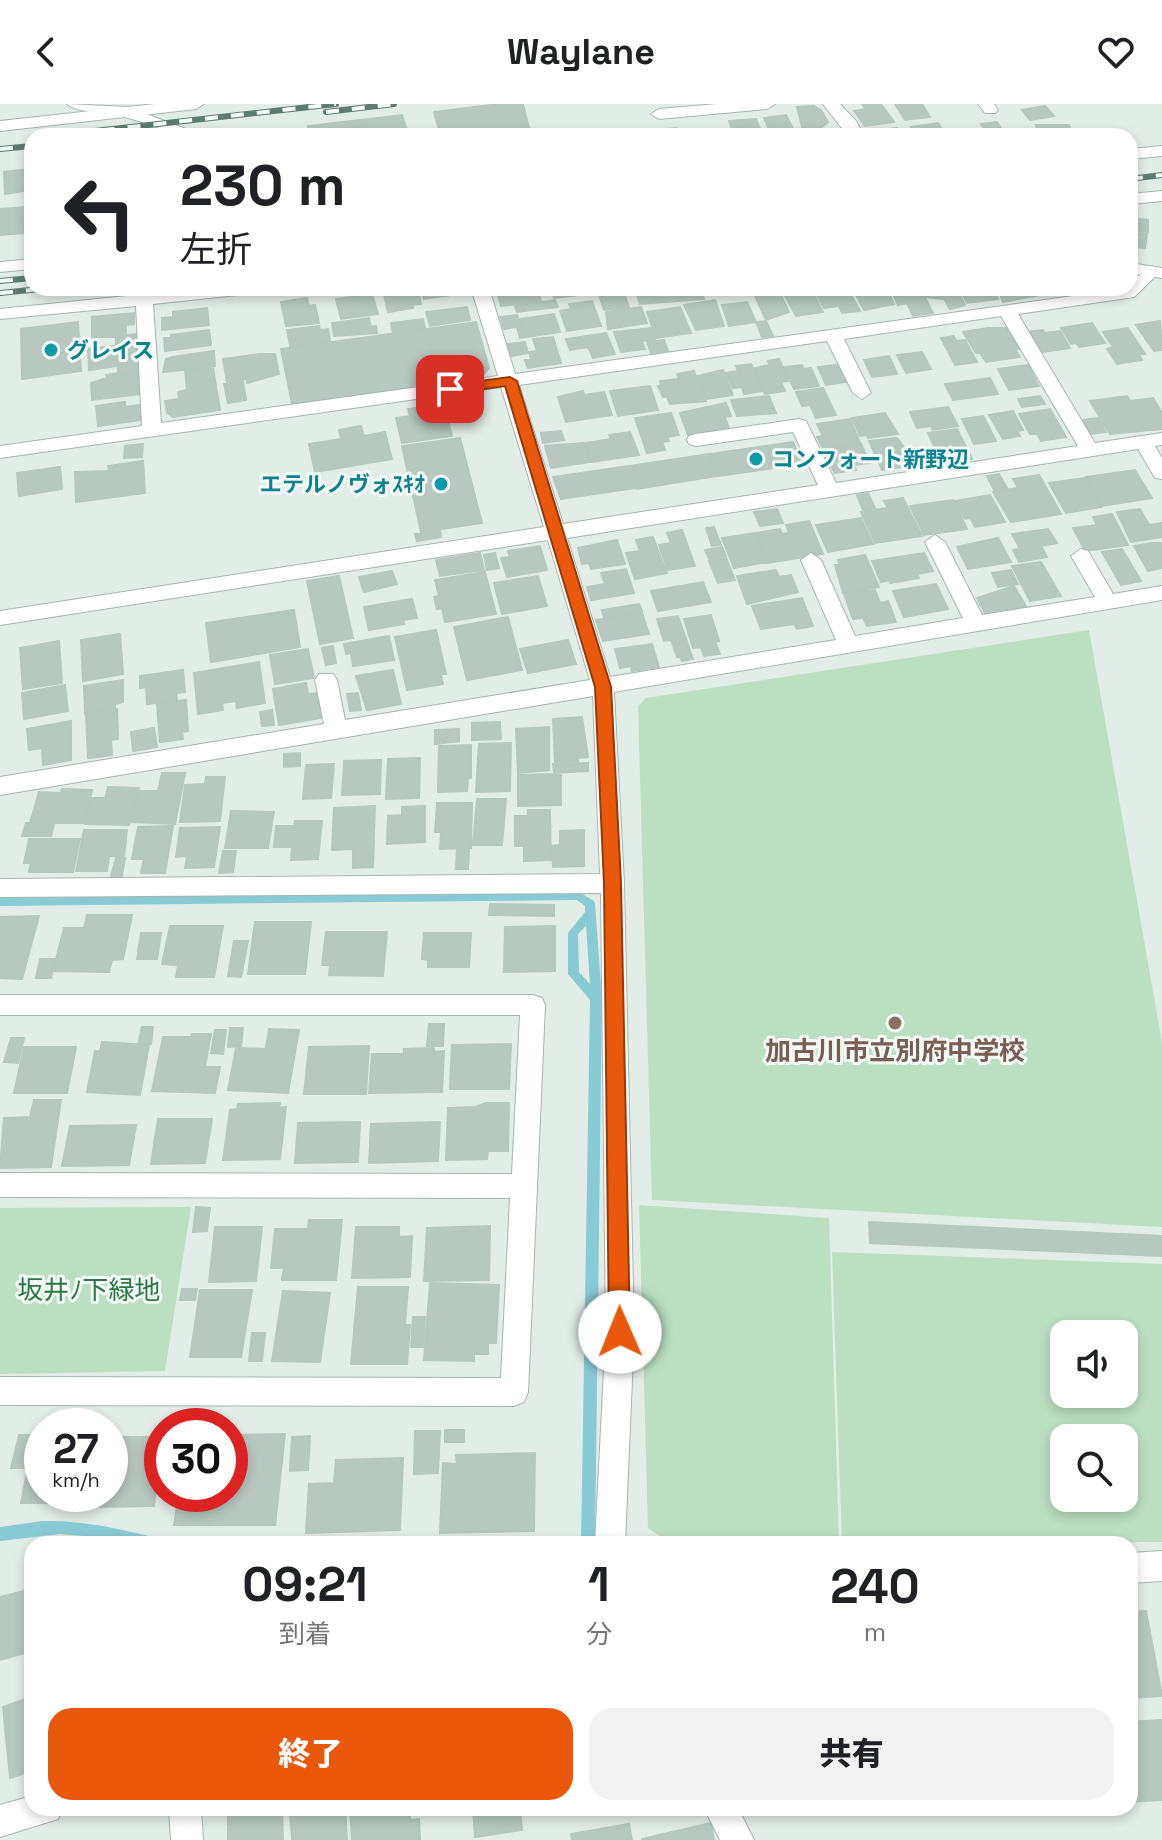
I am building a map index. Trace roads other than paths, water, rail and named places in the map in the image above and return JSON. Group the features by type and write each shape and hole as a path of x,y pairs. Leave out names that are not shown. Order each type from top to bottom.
{"street":[{"path":"75,104 128,112 173,128"},
{"path":"0,126 196,104"},
{"path":"659,114 710,118 767,104"},
{"path":"831,104 852,128"},
{"path":"1138,153 1162,151"},
{"path":"1138,198 1162,196"},
{"path":"0,267 24,265"},
{"path":"1138,286 1157,272"},
{"path":"0,314 182,296"},
{"path":"483,296 603,687 612,883 620,1332 610,1536"},
{"path":"0,452 1108,296"},
{"path":"144,300 152,431"},
{"path":"1007,311 1090,450"},
{"path":"833,335 862,393"},
{"path":"696,440 799,425 830,490"},
{"path":"0,618 1153,441 1162,473"},
{"path":"935,542 976,623"},
{"path":"1081,556 1108,602"},
{"path":"811,560 848,644"},
{"path":"0,786 1162,593"},
{"path":"326,680 336,731"},
{"path":"0,888 612,883"},
{"path":"0,1005 533,1005 514,1392 0,1391"},
{"path":"0,1185 524,1186"},
{"path":"1138,1568 1162,1566"},
{"path":"0,1821 24,1814"},
{"path":"186,1816 187,1840"},
{"path":"724,1816 738,1840"}],"waterway":[{"path":"0,902 579,896 590,904 591,913"},
{"path":"588,1536 596,999 574,974 573,933 591,913"},
{"path":"591,913 596,998"},
{"path":"0,1534 42,1528 77,1528 120,1536"}],"railway":[{"path":"122,128 336,104"},
{"path":"326,112 394,104"},
{"path":"0,149 24,147"},
{"path":"1138,178 1162,175"},
{"path":"0,281 24,279"},
{"path":"0,293 24,291"}],"place":[{"name":"グレイス","path":"51,350"},
{"name":"コンフォート新野辺","path":"756,459"},
{"name":"エテルノヴォｽｷｵ","path":"441,484"},
{"name":"加古川市立別府中学校","path":"895,1023"}],"park label":[{"name":"坂井ﾉ下緑地","path":"89,1290"}]}
